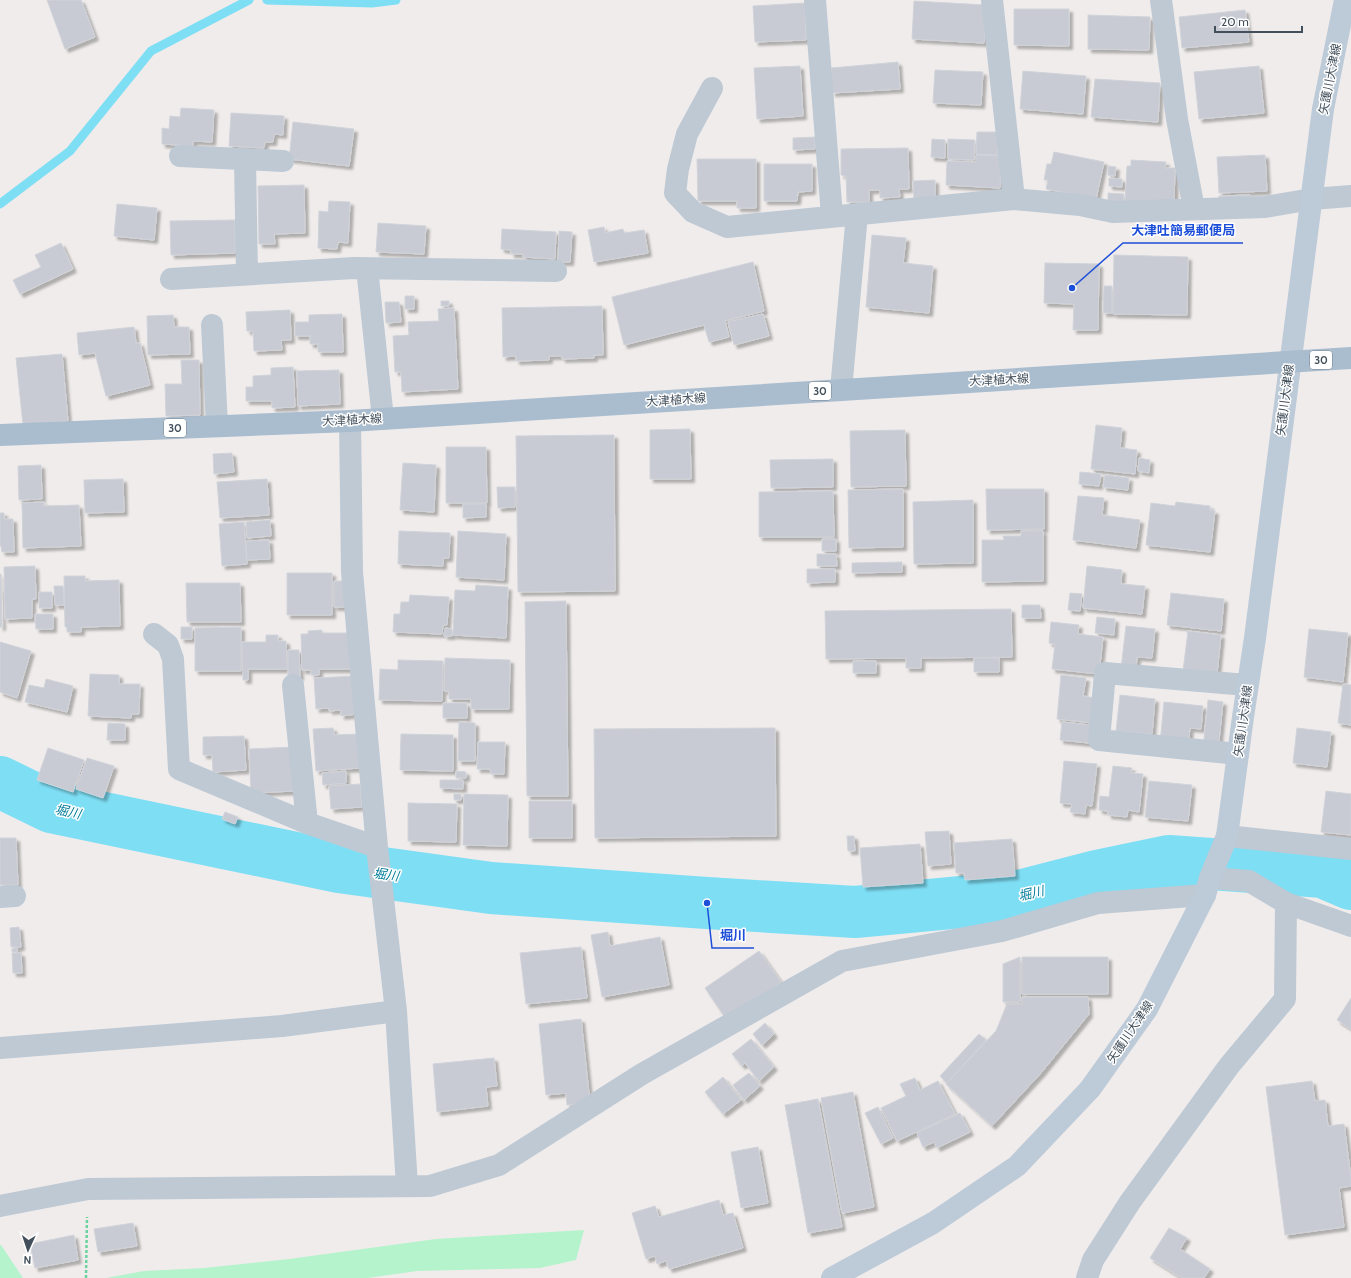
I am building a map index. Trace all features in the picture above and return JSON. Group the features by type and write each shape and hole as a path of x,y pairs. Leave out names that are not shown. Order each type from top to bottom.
{"main road":[{"name":"矢護川大津線","path":"832,1278 933,1224 1017,1166 1090,1089 1147,1009 1207,887 1227,836 1255,638 1323,109 1345,0"},
{"name":"大津植木線","path":"0,435 350,421 1351,358"}],"street":[{"path":"814,0 832,216"},
{"path":"992,0 1014,199"},
{"path":"1161,0 1177,119 1194,209"},
{"path":"712,88 687,134 678,169 675,193 693,212 727,227 1014,199 1080,205 1113,212 1265,207 1312,199 1351,196"},
{"path":"180,156 282,161"},
{"path":"245,160 247,274"},
{"path":"841,390 857,214"},
{"path":"171,278 354,268 556,271"},
{"path":"367,268 383,419"},
{"path":"212,325 217,426"},
{"path":"350,421 352,572 377,847 396,1011 407,1186"},
{"path":"154,634 168,645 173,659 179,769 307,823 377,847"},
{"path":"1238,754 1099,740 1105,673 1248,685"},
{"path":"293,686 307,823"},
{"path":"1227,836 1351,849"},
{"path":"0,1206 88,1189 430,1186 499,1165 642,1074 842,961 1002,931 1098,903 1249,881 1286,903 1351,926"},
{"path":"1087,1278 1093,1260 1130,1202 1229,1066 1285,999 1286,903"},
{"path":"0,1048 282,1026 396,1011"}],"path":[{"path":"86,1278 88,1189"}],"green space":[{"path":"584,1230 576,1260 540,1268 417,1271 368,1278 106,1278 144,1271 204,1268 289,1259 436,1239"},
{"path":"1,1245 23,1278 0,1278"}],"building":[{"path":"47,0 81,0 95,37 65,49"},
{"path":"914,1 986,5 984,43 912,39"},
{"path":"805,3 806,40 755,42 753,6"},
{"path":"1014,9 1069,9 1069,46 1014,45"},
{"path":"1245,10 1249,42 1182,48 1179,17"},
{"path":"1088,15 1150,17 1149,50 1088,49"},
{"path":"898,62 900,89 832,93 831,68"},
{"path":"800,66 803,116 757,119 754,68"},
{"path":"1259,66 1264,113 1199,119 1194,72"},
{"path":"935,70 983,72 981,105 933,103"},
{"path":"1023,71 1086,76 1083,114 1020,109"},
{"path":"1095,79 1160,83 1158,122 1091,117"},
{"path":"181,108 214,110 212,142 193,141 193,146 162,144 162,128 169,129 170,116 180,117"},
{"path":"231,113 284,116 283,135 274,134 273,142 265,142 264,148 229,146"},
{"path":"293,122 354,129 349,166 289,159"},
{"path":"977,132 998,132 997,155 976,154"},
{"path":"815,137 815,149 793,150 793,138"},
{"path":"932,139 945,140 945,158 931,157"},
{"path":"948,139 975,140 974,160 948,159"},
{"path":"908,148 909,189 899,189 900,197 880,198 880,190 869,190 869,202 847,202 846,176 841,175 841,149"},
{"path":"1054,152 1104,162 1096,199 1046,189 1048,180 1044,180 1047,164 1051,164"},
{"path":"976,155 1001,156 1000,188 946,185 947,161 976,162"},
{"path":"1265,155 1267,191 1219,193 1217,157"},
{"path":"697,159 756,159 756,208 737,208 737,201 698,201"},
{"path":"1131,160 1166,162 1165,168 1175,168 1174,204 1125,202 1127,166 1131,166"},
{"path":"764,164 812,164 812,191 798,192 797,201 764,201"},
{"path":"1108,166 1116,167 1115,176 1108,175"},
{"path":"1109,178 1122,179 1122,187 1109,186"},
{"path":"935,180 935,200 914,200 913,181"},
{"path":"304,185 305,233 274,234 275,244 259,244 258,186"},
{"path":"1108,193 1124,194 1123,205 1108,204"},
{"path":"1250,195 1251,204 1219,205 1219,196"},
{"path":"329,201 350,202 348,243 338,242 337,249 318,248 319,211 328,212"},
{"path":"117,204 157,208 154,240 114,236"},
{"path":"235,220 235,253 171,255 170,221"},
{"path":"378,223 426,226 424,254 376,252"},
{"path":"604,227 605,233 623,229 624,233 644,230 648,253 594,262 588,230"},
{"path":"502,229 556,232 555,259 523,257 523,254 511,254 511,250 501,249"},
{"path":"559,231 572,232 570,262 558,262"},
{"path":"872,235 906,238 903,263 933,266 929,313 866,307"},
{"path":"61,243 73,269 20,294 13,280 41,267 35,255"},
{"path":"1114,255 1188,257 1187,315 1113,314"},
{"path":"753,262 764,311 725,321 729,337 709,342 704,325 624,345 612,297"},
{"path":"1045,263 1099,264 1098,330 1073,330 1074,304 1044,303"},
{"path":"1104,286 1112,286 1112,313 1103,313"},
{"path":"405,296 414,296 414,309 405,309"},
{"path":"441,301 449,301 449,306 441,306"},
{"path":"385,302 399,302 401,322 386,323"},
{"path":"602,306 603,355 594,355 594,358 562,359 562,356 549,356 549,360 516,361 516,356 503,357 502,308"},
{"path":"454,308 458,389 402,392 401,372 395,372 393,336 409,335 408,322 439,321 438,309"},
{"path":"290,310 291,340 281,340 282,350 254,351 253,331 247,331 246,312"},
{"path":"342,314 343,352 318,352 318,344 310,344 310,336 295,336 295,322 309,322 309,315"},
{"path":"763,314 769,336 734,345 728,322"},
{"path":"173,315 174,327 189,327 190,354 148,355 147,316"},
{"path":"134,327 136,343 140,343 150,385 106,396 95,353 79,355 77,333"},
{"path":"62,354 68,421 23,425 16,358"},
{"path":"181,360 199,360 200,415 166,416 165,384 182,384"},
{"path":"293,367 295,407 272,408 272,401 246,401 246,387 253,387 253,376 271,375 271,368"},
{"path":"339,370 340,404 298,406 297,371"},
{"path":"1096,425 1122,428 1120,448 1137,450 1135,474 1091,469"},
{"path":"690,429 691,479 650,479 650,430"},
{"path":"905,430 906,486 851,487 850,431"},
{"path":"614,435 615,591 518,592 516,436"},
{"path":"446,447 486,447 487,503 446,503"},
{"path":"232,453 234,472 214,474 213,454"},
{"path":"1139,458 1150,460 1149,473 1138,471"},
{"path":"833,459 833,487 771,488 770,460"},
{"path":"403,463 436,465 434,512 400,510"},
{"path":"41,465 42,499 19,500 18,466"},
{"path":"1080,472 1101,474 1099,486 1079,484"},
{"path":"1105,475 1129,478 1128,490 1103,487"},
{"path":"123,479 124,512 85,513 84,480"},
{"path":"267,479 269,515 220,518 217,482"},
{"path":"497,487 515,487 515,507 498,508"},
{"path":"903,489 903,547 849,548 848,490"},
{"path":"986,489 1044,489 1044,529 987,530"},
{"path":"833,491 834,537 759,537 759,492"},
{"path":"1078,496 1104,498 1102,515 1140,520 1136,548 1073,540"},
{"path":"973,500 973,563 914,564 913,502"},
{"path":"44,502 44,506 79,505 81,546 23,548 22,503"},
{"path":"1176,502 1210,506 1210,510 1215,511 1210,552 1146,545 1151,503 1175,506"},
{"path":"463,504 486,504 486,517 463,518"},
{"path":"0,513 4,513 4,519 13,519 14,552 2,552 0,546"},
{"path":"270,520 271,536 247,538 246,522"},
{"path":"244,522 247,564 222,566 219,524"},
{"path":"399,531 450,533 449,558 443,558 443,566 398,564"},
{"path":"458,531 506,534 504,580 456,577"},
{"path":"1021,531 1043,531 1043,581 982,582 982,540 1004,540 1003,536 1021,536"},
{"path":"822,539 836,539 836,551 822,551"},
{"path":"269,540 270,559 247,560 246,541"},
{"path":"817,554 836,554 837,566 817,566"},
{"path":"902,562 902,572 852,573 852,563"},
{"path":"35,566 36,599 32,599 32,618 5,619 4,567"},
{"path":"1087,566 1122,570 1121,584 1145,586 1142,614 1083,608"},
{"path":"807,569 835,569 835,582 807,583"},
{"path":"287,573 332,573 332,615 287,615"},
{"path":"1,574 2,627 0,627"},
{"path":"64,576 85,576 85,581 119,580 120,626 81,627 81,632 67,632 67,627 65,627"},
{"path":"334,581 349,581 349,607 334,607"},
{"path":"186,583 240,583 241,622 187,622"},
{"path":"476,585 508,587 506,638 453,635 455,590 475,591"},
{"path":"54,586 63,586 64,605 55,605"},
{"path":"39,592 52,592 52,608 39,608"},
{"path":"1070,593 1082,594 1080,611 1068,610"},
{"path":"1171,593 1224,599 1221,631 1167,625"},
{"path":"410,595 449,597 447,625 443,625 442,634 393,632 394,614 400,614 401,602 409,602"},
{"path":"566,601 568,796 527,796 525,602"},
{"path":"1022,605 1040,605 1041,618 1022,618"},
{"path":"1011,609 1012,657 921,658 921,668 906,668 906,658 826,659 825,611"},
{"path":"35,614 53,614 53,629 36,629"},
{"path":"1097,617 1115,619 1114,635 1095,633"},
{"path":"1051,622 1079,625 1078,634 1103,637 1099,674 1052,669 1055,644 1049,643"},
{"path":"1126,626 1155,629 1152,658 1137,657 1136,670 1121,669"},
{"path":"181,627 192,627 192,639 181,639"},
{"path":"241,627 241,671 195,671 195,628"},
{"path":"445,628 452,629 452,636 444,636"},
{"path":"1309,629 1348,633 1343,682 1304,677"},
{"path":"322,630 322,633 350,633 350,669 319,669 319,675 311,675 311,670 302,670 301,634 308,634 308,631"},
{"path":"1188,631 1221,635 1217,674 1183,671"},
{"path":"266,635 278,635 278,641 286,641 287,669 248,669 248,680 243,680 242,642 266,642"},
{"path":"0,642 31,651 17,698 0,692"},
{"path":"288,650 299,650 300,677 288,677"},
{"path":"445,658 510,660 509,709 471,709 471,699 449,699 449,691 444,691"},
{"path":"974,658 999,658 999,672 974,672"},
{"path":"398,660 443,661 442,701 379,700 380,669 398,670"},
{"path":"853,661 876,661 876,673 853,673"},
{"path":"90,674 119,675 119,684 140,684 139,714 131,714 131,718 88,716"},
{"path":"1061,675 1086,678 1083,696 1095,698 1092,723 1057,719"},
{"path":"354,676 357,714 341,716 341,710 329,711 329,708 316,709 314,678"},
{"path":"46,679 73,686 67,712 25,702 29,685 44,688"},
{"path":"1343,684 1351,685 1351,725 1338,723"},
{"path":"1120,695 1155,699 1152,734 1116,731"},
{"path":"1208,700 1223,702 1218,750 1203,748"},
{"path":"1164,702 1203,706 1201,729 1190,728 1188,746 1160,743"},
{"path":"443,703 467,703 467,718 443,718"},
{"path":"459,722 475,723 475,761 458,761"},
{"path":"1062,722 1090,725 1089,743 1060,740"},
{"path":"108,723 125,724 125,740 107,740"},
{"path":"333,728 334,735 358,734 360,768 316,771 313,729"},
{"path":"775,728 776,836 595,838 594,729"},
{"path":"1297,728 1331,732 1327,767 1293,763"},
{"path":"401,734 453,735 453,771 400,770"},
{"path":"244,736 246,770 213,772 212,755 203,755 203,737"},
{"path":"478,742 505,742 504,774 491,774 490,769 477,769"},
{"path":"293,747 295,791 251,793 249,749"},
{"path":"48,748 84,760 73,792 37,780"},
{"path":"87,758 114,766 103,798 76,789"},
{"path":"1064,761 1097,764 1092,806 1086,805 1085,814 1070,812 1072,804 1060,803"},
{"path":"1113,766 1132,768 1131,773 1143,774 1139,812 1128,810 1127,817 1108,815 1108,811 1099,810 1100,796 1109,797"},
{"path":"346,771 346,783 323,785 322,773"},
{"path":"456,771 466,772 466,778 456,778"},
{"path":"440,780 463,780 463,789 440,788"},
{"path":"1149,781 1192,785 1188,821 1145,817"},
{"path":"360,784 362,807 331,809 329,786"},
{"path":"1326,791 1351,794 1351,835 1321,832"},
{"path":"454,794 461,794 461,800 454,800"},
{"path":"464,794 508,795 507,846 463,845"},
{"path":"529,801 572,801 572,838 529,838"},
{"path":"408,803 457,804 456,842 408,841"},
{"path":"225,812 238,817 235,824 222,819"},
{"path":"949,831 951,864 928,866 925,832"},
{"path":"847,836 854,836 855,851 848,851"},
{"path":"0,838 16,838 18,885 0,885"},
{"path":"1012,839 1015,876 965,880 964,873 956,873 954,843"},
{"path":"920,844 923,883 863,887 860,848"},
{"path":"19,927 21,947 11,947 10,928"},
{"path":"608,932 610,946 660,937 669,985 602,997 591,935"},
{"path":"581,947 587,998 526,1004 520,953"},
{"path":"17,948 17,952 12,952 12,949"},
{"path":"759,951 781,982 726,1019 705,988"},
{"path":"12,953 21,953 22,973 13,973"},
{"path":"1020,957 1020,1002 1003,1002 1003,964"},
{"path":"1022,957 1108,957 1108,994 1022,994"},
{"path":"1022,997 1088,997 1089,1014 1041,1073 992,1126 946,1084 996,1031 1007,1004 1022,1004"},
{"path":"1351,998 1351,1029 1337,1020"},
{"path":"581,1019 590,1103 567,1105 566,1093 546,1095 539,1024"},
{"path":"765,1023 774,1034 762,1045 753,1034"},
{"path":"979,1034 986,1040 947,1083 940,1076"},
{"path":"751,1039 774,1067 759,1081 745,1063 742,1066 732,1054"},
{"path":"494,1058 497,1086 486,1087 488,1106 437,1112 433,1064"},
{"path":"749,1073 760,1086 744,1100 733,1085"},
{"path":"723,1077 741,1100 723,1114 705,1092"},
{"path":"915,1078 920,1090 938,1081 955,1114 897,1141 881,1108 906,1096 900,1084"},
{"path":"1312,1081 1315,1101 1325,1100 1328,1126 1344,1124 1351,1186 1339,1188 1344,1227 1285,1235 1266,1087"},
{"path":"853,1092 874,1207 842,1213 821,1098"},
{"path":"818,1099 842,1227 808,1233 785,1105"},
{"path":"878,1107 893,1138 881,1144 865,1113"},
{"path":"960,1113 970,1132 937,1148 934,1142 923,1147 917,1133"},
{"path":"758,1147 768,1203 741,1208 731,1152"},
{"path":"719,1200 723,1215 733,1213 743,1248 669,1269 666,1261 657,1264 655,1256 646,1259 632,1213 655,1206 659,1217"},
{"path":"133,1223 137,1246 98,1252 94,1229"},
{"path":"1169,1228 1187,1238 1180,1249 1210,1269 1204,1278 1182,1278 1150,1258"},
{"path":"74,1235 78,1260 35,1268 30,1244"}],"waterway":[{"path":"0,204 70,151 151,51 249,0"},
{"path":"267,0 372,3 396,0"},
{"name":"堀川","path":"0,782 51,807 339,867 491,888 855,912 1015,897 1097,876 1169,861 1323,872 1351,884"}],"place":[{"name":"大津吐簡易郵便局","path":"1072,288"},
{"name":"堀川","path":"707,903"}]}
